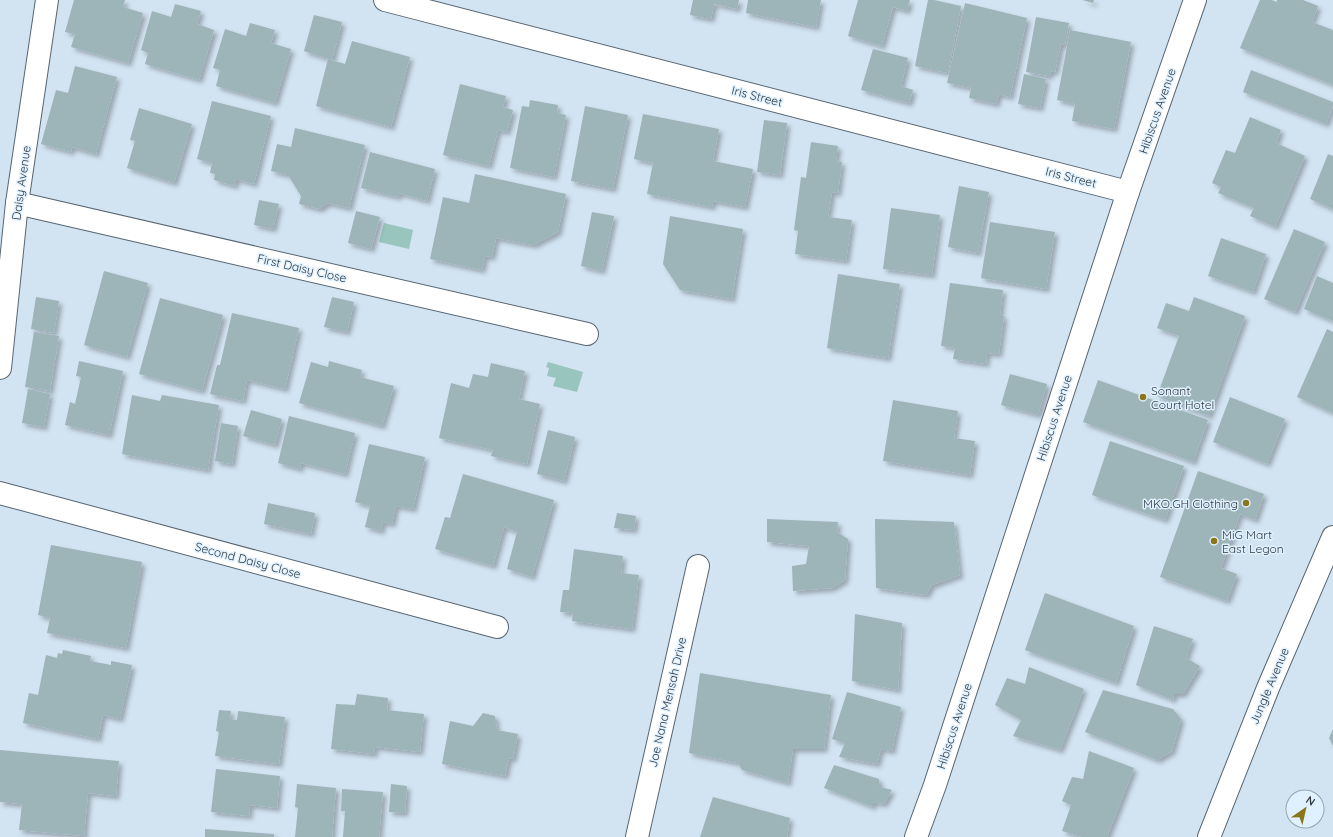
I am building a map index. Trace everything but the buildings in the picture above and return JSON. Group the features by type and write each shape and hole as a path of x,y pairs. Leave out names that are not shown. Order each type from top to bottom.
{"street":[{"name":"Daisy Avenue","path":"0,368 18,203 47,0"},
{"name":"Iris Street","path":"386,0 1128,192"},
{"name":"Hibiscus Avenue","path":"916,837 952,732 1128,192 1195,0"},
{"name":"First Daisy Close","path":"18,203 587,334"},
{"name":"Second Daisy Close","path":"0,493 497,627"},
{"name":"Jungle Avenue","path":"1209,837 1268,688 1333,537"},
{"name":"Joe Nana Mensah Drive","path":"637,837 698,566"}],"shaded area":[{"path":"384,223 413,230 409,249 379,242"},
{"path":"548,362 583,372 577,392 553,386 556,378 547,376 549,368 546,367"}],"place":[{"name":"Sonant Court Hotel","path":"1143,397"},
{"name":"MKO.GH Clothing","path":"1246,503"},
{"name":"MiG Mart East Legon","path":"1214,541"}]}
